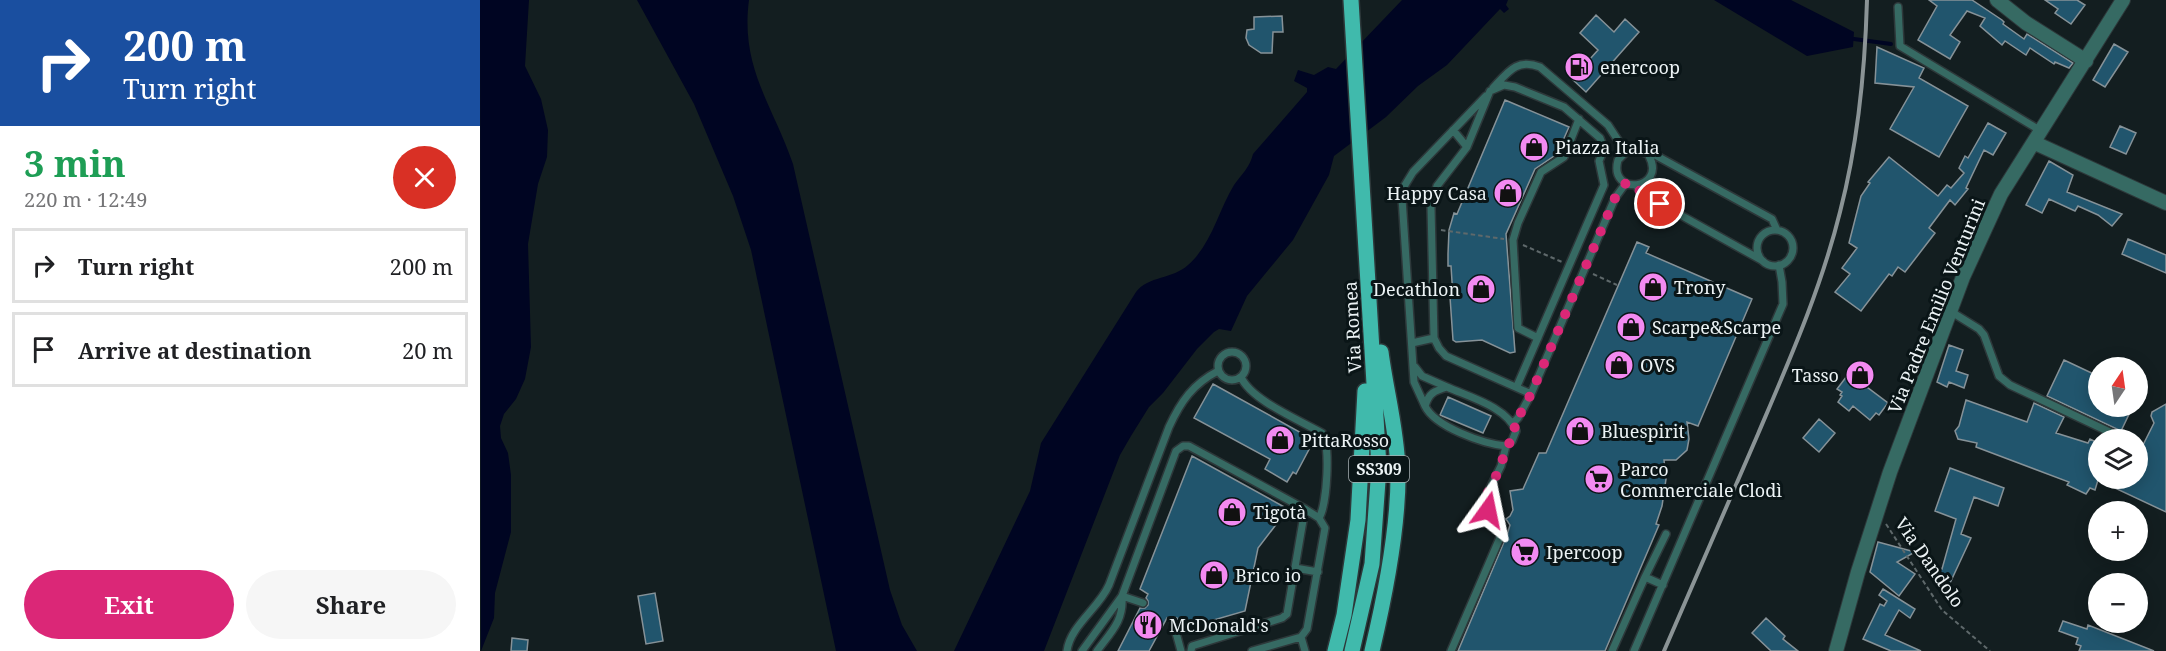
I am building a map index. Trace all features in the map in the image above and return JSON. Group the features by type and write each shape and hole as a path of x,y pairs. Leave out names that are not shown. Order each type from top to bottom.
{"main road":[{"name":"Via Romea","path":"1351,0 1370,284 1379,467 1372,564 1352,651"},
{"path":"1335,651 1344,615 1358,520 1362,432 1366,399 1362,327 1370,284"},
{"path":"1370,284 1395,431 1398,472 1393,534 1372,651"}],"street":[{"path":"1997,0 2026,23 2086,61"},
{"name":"Via Padre Emilio Venturini","path":"1836,651 1877,511 1963,277 1997,203 2123,0"},
{"path":"2038,137 2166,203"}],"lane":[{"path":"1898,7 1900,46 2038,137"},
{"path":"1506,446 1492,445 1433,418 1414,382 1402,198 1405,185 1413,172 1516,65 1530,63 1540,67 1608,125 1625,152"},
{"path":"1517,386 1604,185 1599,161 1604,149 1600,138 1564,106 1504,85 1490,92 1467,147 1437,186 1431,207 1434,338 1446,356 1531,394"},
{"path":"1538,338 1518,328 1513,240 1518,223 1541,172 1564,157 1579,119"},
{"path":"1453,130 1467,147"},
{"path":"1629,149 1640,150 1649,156 1653,166 1646,181 1636,185 1626,183 1616,170 1618,160 1629,149"},
{"path":"1649,156 1655,155 1772,219 1777,230"},
{"path":"1513,423 1531,394 1615,198 1626,183"},
{"path":"1636,185 1641,193 1770,266 1779,266 1788,261 1793,247 1786,233 1777,230 1763,234 1757,243 1757,253 1763,261"},
{"path":"1634,651 1783,304 1779,266"},
{"path":"1950,311 1984,335 1999,376 2010,385 2103,429"},
{"path":"1412,343 1434,338"},
{"path":"1227,352 1241,354 1246,363 1244,373 1237,379 1227,379 1218,371 1217,363 1227,352"},
{"path":"1413,362 1417,372 1422,376 1502,413 1513,423 1516,431 1512,441 1506,446 1501,466 1488,492 1488,510 1502,533 1451,651"},
{"path":"1066,651 1073,634 1105,594 1178,408 1202,379 1218,371"},
{"path":"1241,377 1245,386 1255,395 1322,433 1326,438 1327,463 1323,505 1319,518"},
{"path":"1425,406 1432,392 1447,387"},
{"path":"1082,651 1122,596 1176,451 1183,446 1189,446 1305,509 1319,518 1325,528 1307,629 1301,636 1252,651"},
{"path":"1191,651 1192,646 1282,618 1287,614 1305,509"},
{"path":"1612,651 1666,534"},
{"path":"1295,568 1318,572"},
{"path":"1645,576 1663,585"},
{"path":"1122,596 1143,603"},
{"path":"1097,651 1114,628 1123,610 1122,596"},
{"path":"1173,622 1181,651"},
{"path":"1301,636 1305,651"}],"path":[{"name":"Via Dandolo","path":"1877,511 1942,610 1990,651"}],"water":[{"path":"480,0 529,0 525,66 541,99 548,130 547,157 538,184 528,244 531,347 525,379 516,399 504,414 500,426 501,438 508,453 511,475 511,532 495,593 494,618 481,651"},
{"path":"637,0 749,0 747,24 754,66 793,164 890,590 902,625 917,651 836,651 751,250 733,196 694,104"},
{"path":"1402,0 1508,0 1506,5 1509,9 1504,13 1500,9 1447,65 1418,86 1386,117 1334,156 1329,175 1293,240 1247,296 1231,331 1219,329 1214,332 1149,407 1120,455 1044,651 954,651 1030,491 1041,443 1136,292 1147,283 1182,270 1196,257 1214,227 1228,195 1248,167 1253,154 1307,92 1307,88 1294,81 1298,70 1314,75 1328,67 1336,69"},
{"path":"1714,0 1791,0 1854,32 1853,47 1807,56"}],"building":[{"path":"1929,0 1972,0 2002,20 2003,24 2024,39 2027,34 2073,63 2069,68 2055,62 2054,64 2030,48 2026,55 2005,41 2002,45 1980,26 1985,18 1967,11 1950,35 1960,42 1950,59 1918,40 1937,6"},
{"path":"2045,0 2077,0 2085,5 2071,24 2055,13 2058,9"},
{"path":"1596,15 1614,32 1625,19 1639,32 1586,92 1572,79 1598,50 1580,33"},
{"path":"1282,16 1283,32 1273,32 1272,53 1261,53 1249,45 1246,38 1247,30 1254,29 1254,17"},
{"path":"2114,44 2128,52 2105,87 2093,80"},
{"path":"1877,47 1924,68 1919,78 1968,106 1939,157 1890,129 1914,87 1875,83"},
{"path":"1505,100 1569,127 1557,154 1535,169 1506,234 1515,352 1510,353 1482,340 1456,342 1453,340 1450,297 1453,297 1451,266 1448,266 1449,230 1454,213 1457,214"},
{"path":"1988,123 2006,133 1993,155 1984,150 1966,188 1968,189 1955,205 1950,200 1929,228 1935,233 1905,272 1898,267 1892,276 1889,274 1861,311 1835,292 1850,274 1842,268 1857,248 1849,243 1861,196 1870,183 1868,182 1889,157 1938,196 1947,185 1951,188 1964,173 1959,168 1965,156 1968,158"},
{"path":"2120,126 2136,133 2126,154 2110,147"},
{"path":"2049,161 2073,175 2067,192 2122,214 2112,226 2098,215 2078,206 2075,211 2049,199 2042,213 2026,205"},
{"path":"2128,239 2166,255 2166,273 2122,254"},
{"path":"1637,242 1649,247 1646,253 1752,299 1698,426 1687,422 1689,439 1687,450 1676,460 1664,460 1666,479 1662,506 1656,524 1659,525 1605,651 1458,651 1507,535 1510,525 1506,519 1513,510 1510,491 1523,489 1539,453 1546,453"},
{"path":"1949,345 1963,350 1956,371 1968,375 1964,388 1949,382 1947,387 1937,382"},
{"path":"2064,360 2088,371 2088,415 2047,396"},
{"path":"1856,364 1866,372 1859,381 1888,403 1879,415 1876,413 1870,420 1853,406 1849,411 1838,402 1842,392 1837,389"},
{"path":"1213,384 1314,440 1296,474 1293,472 1287,482 1265,469 1270,459 1194,418"},
{"path":"1448,397 1491,416 1483,433 1440,415"},
{"path":"1966,400 2027,422 2034,403 2064,417 2056,433 2088,443 2089,489 2086,494 2067,485 2069,482 1976,447 1977,443 1958,439 1955,431 1959,426"},
{"path":"2166,404 2166,512 2148,504 2148,501 2143,501 2117,489 2148,489 2148,435 2154,423 2151,416 2152,412"},
{"path":"2091,417 2128,417 2122,429 2117,429"},
{"path":"1819,419 1835,433 1819,452 1803,438"},
{"path":"1192,456 1288,509 1258,548 1245,611 1200,624 1195,621 1180,626 1177,618 1167,618 1149,651 1118,651 1140,608 1148,605 1146,598 1148,594 1140,589"},
{"path":"1950,468 2004,488 1998,506 1974,497 1961,534 1971,538 1950,583 1929,574 1933,565 1942,569 1956,519 1935,511"},
{"path":"1878,542 1915,552 1897,562 1915,574 1899,596 1870,572"},
{"path":"1883,589 1915,609 1910,618 1899,610 1885,635 1921,651 1891,651 1863,639 1880,604 1884,606 1887,601 1879,595"},
{"path":"655,593 663,641 646,644 638,596"},
{"path":"1766,618 1785,636 1783,639 1798,651 1771,651 1752,633"},
{"path":"2063,621 2087,629 2088,625 2088,633 2108,633 2154,651 2079,651 2081,646 2076,644 2078,638 2059,631"},
{"path":"512,638 528,640 527,651 511,651"}],"waterway":[{"path":"1854,39 1891,44"}],"railway":[{"path":"1664,651 1781,379 1824,269 1852,160 1862,80 1867,0"}],"place":[{"name":"enercoop","path":"1579,67"},
{"name":"Piazza Italia","path":"1534,147"},
{"name":"Happy Casa","path":"1508,193"},
{"name":"Trony","path":"1653,287"},
{"name":"Decathlon","path":"1481,289"},
{"name":"Scarpe&Scarpe","path":"1631,327"},
{"name":"OVS","path":"1619,365"},
{"name":"Tasso","path":"1860,375"},
{"name":"Bluespirit","path":"1580,431"},
{"name":"PittaRosso","path":"1280,440"},
{"name":"Parco Commerciale Clodì","path":"1599,479"},
{"name":"Tigotà","path":"1232,512"},
{"name":"Ipercoop","path":"1525,552"},
{"name":"Brico io","path":"1214,575"},
{"name":"McDonald's","path":"1148,625"}],"route":[{"path":"1488,510 1488,492 1501,466 1506,446 1512,441 1516,431 1513,423 1531,394 1615,198 1626,183 1636,185 1641,193 1660,204"}]}
